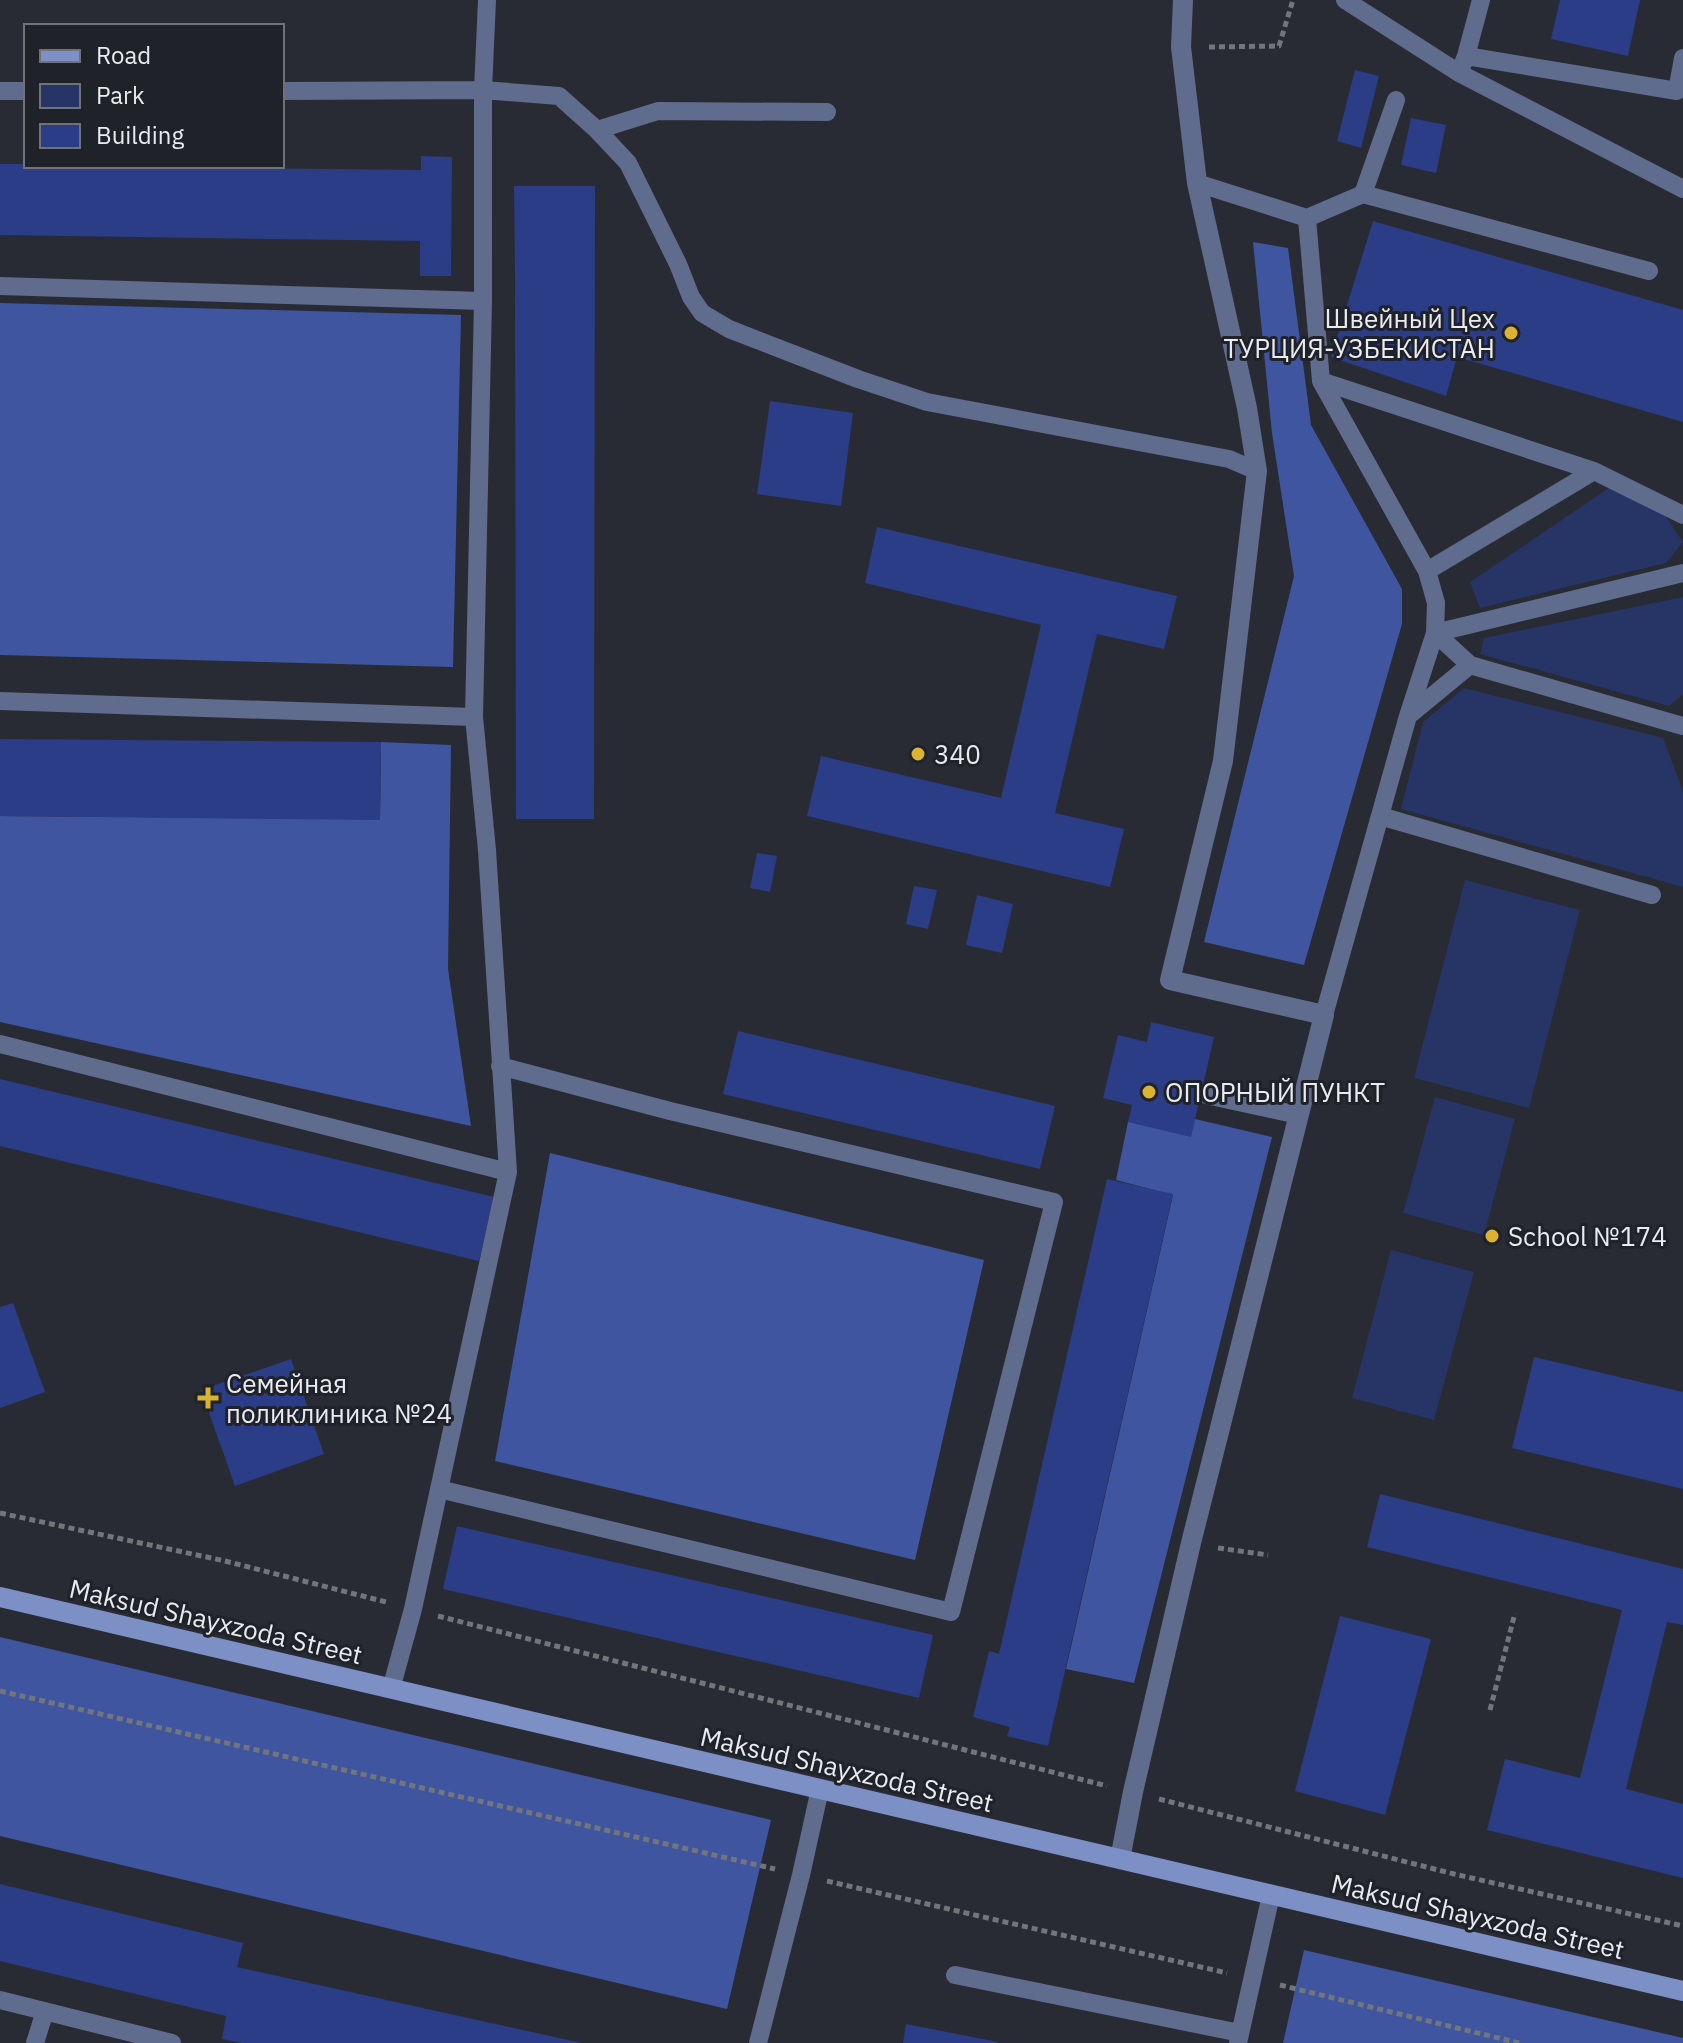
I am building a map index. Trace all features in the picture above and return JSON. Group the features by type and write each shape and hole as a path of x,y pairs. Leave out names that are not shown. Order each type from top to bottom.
{"street":[{"path":"1120,1859 1191,1543 1324,1015 1170,980 1223,761 1257,471 1247,408 1197,183 1181,47 1183,0"},
{"name":"Maksud Shayxzoda Street","path":"0,1597 1683,1991"}],"lane":[{"path":"391,1689 413,1609 508,1172 487,850 474,717 487,0"},
{"path":"1345,0 1683,189"},
{"path":"1463,65 1481,0"},
{"path":"1463,65 1680,92 1683,58"},
{"path":"284,91 483,90 559,96 628,163 691,297 702,313 729,329 927,402 1229,459 1257,471"},
{"path":"0,91 24,91"},
{"path":"1363,194 1396,100"},
{"path":"597,130 658,111 827,112"},
{"path":"1197,183 1307,218 1363,194 1649,271"},
{"path":"1307,218 1321,381 1427,571 1436,603 1435,633 1408,716 1324,1015"},
{"path":"0,286 483,301"},
{"path":"1321,381 1594,471 1683,515"},
{"path":"1427,571 1594,471"},
{"path":"1435,633 1683,573"},
{"path":"1435,633 1470,665 1683,726"},
{"path":"1408,716 1470,665"},
{"path":"0,701 474,717"},
{"path":"1380,816 1652,895"},
{"path":"0,1044 508,1172"},
{"path":"439,1489 951,1612 1054,1202 670,1111 500,1066"},
{"path":"1206,1095 1298,1115"},
{"path":"758,2043 820,1789"},
{"path":"955,1975 1239,2038 1271,1895"},
{"path":"0,2000 172,2043"},
{"path":"35,2043 45,2011"}],"path":[{"path":"1181,47 1279,46 1293,0"},
{"path":"0,1513 225,1561 1454,1874 1683,1926"},
{"path":"1191,1543 1268,1555"},
{"path":"1490,1710 1515,1613"},
{"path":"0,1691 1252,1978 1519,2043"}],"green space":[{"path":"1609,488 1656,502 1683,542 1666,563 1480,608 1470,582"},
{"path":"1683,597 1683,694 1669,706 1480,654 1484,638"},
{"path":"1464,688 1663,738 1683,791 1683,887 1401,809 1423,722"},
{"path":"1465,880 1580,910 1529,1108 1414,1078"},
{"path":"1435,1097 1515,1119 1484,1235 1403,1213"},
{"path":"1391,1250 1474,1272 1434,1420 1352,1398"}],"shaded area":[{"path":"1253,242 1288,248 1311,425 1402,589 1402,624 1304,965 1204,942 1294,576 1272,433"},
{"path":"0,303 461,315 453,667 0,655"},
{"path":"381,742 451,745 448,969 471,1126 0,1022 0,816 380,819"},
{"path":"1195,1119 1272,1137 1134,1683 1066,1669 1173,1195 1116,1180 1128,1122"},
{"path":"550,1153 984,1260 915,1560 495,1461"},
{"path":"0,1637 771,1820 727,2009 0,1836"},
{"path":"1304,1950 1683,2038 1683,2043 1283,2043"}],"building":[{"path":"1560,0 1640,0 1628,56 1551,39"},
{"path":"1355,70 1379,76 1361,148 1337,141"},
{"path":"1411,118 1446,125 1436,173 1401,165"},
{"path":"421,156 452,157 451,276 420,276 420,241 0,235 0,164 24,164 24,168 421,170"},
{"path":"514,186 595,186 594,819 516,819"},
{"name":"Швейный Цех ТУРЦИЯ-УЗБЕКИСТАН","path":"1373,221 1683,310 1683,422 1457,357 1446,396 1331,357"},
{"path":"770,401 853,413 841,506 757,494"},
{"path":"877,527 1177,596 1164,649 1097,634 1055,813 1124,829 1110,887 807,816 821,756 1001,798 1041,625 865,583"},
{"path":"0,739 381,742 380,820 0,816"},
{"path":"757,853 777,856 770,892 750,888"},
{"path":"914,886 937,890 928,929 906,924"},
{"path":"977,895 1013,904 1002,953 966,945"},
{"path":"1151,1022 1214,1037 1191,1137 1128,1122 1132,1105 1103,1098 1118,1035 1147,1042"},
{"path":"738,1031 1055,1106 1040,1169 723,1094"},
{"path":"0,1079 494,1197 479,1261 0,1146"},
{"path":"1107,1179 1173,1194 1048,1746 1007,1736 1010,1727 973,1717 989,1651 999,1654"},
{"path":"13,1303 45,1392 0,1408 0,1307"},
{"path":"1534,1357 1683,1392 1683,1489 1512,1448"},
{"path":"291,1359 324,1454 235,1486 201,1390"},
{"path":"1380,1494 1683,1569 1683,1625 1667,1622 1626,1789 1683,1804 1683,1878 1487,1830 1505,1759 1580,1778 1622,1610 1367,1547"},
{"path":"457,1526 933,1635 919,1698 443,1589"},
{"path":"1340,1616 1431,1639 1385,1815 1295,1791"},
{"path":"0,1884 243,1943 237,1967 582,2043 242,2043 222,2039 226,2016 0,1961"},
{"path":"906,2024 998,2042 998,2043 903,2043"}],"place":[{"name":"Швейный Цех ТУРЦИЯ-УЗБЕКИСТАН","path":"1511,333"},
{"name":"340","path":"918,754"},
{"name":"ОПОРНЫЙ ПУНКТ","path":"1149,1092"},
{"name":"School №174","path":"1492,1236"},
{"name":"Семейная поликлиника №24","path":"208,1398"}]}
